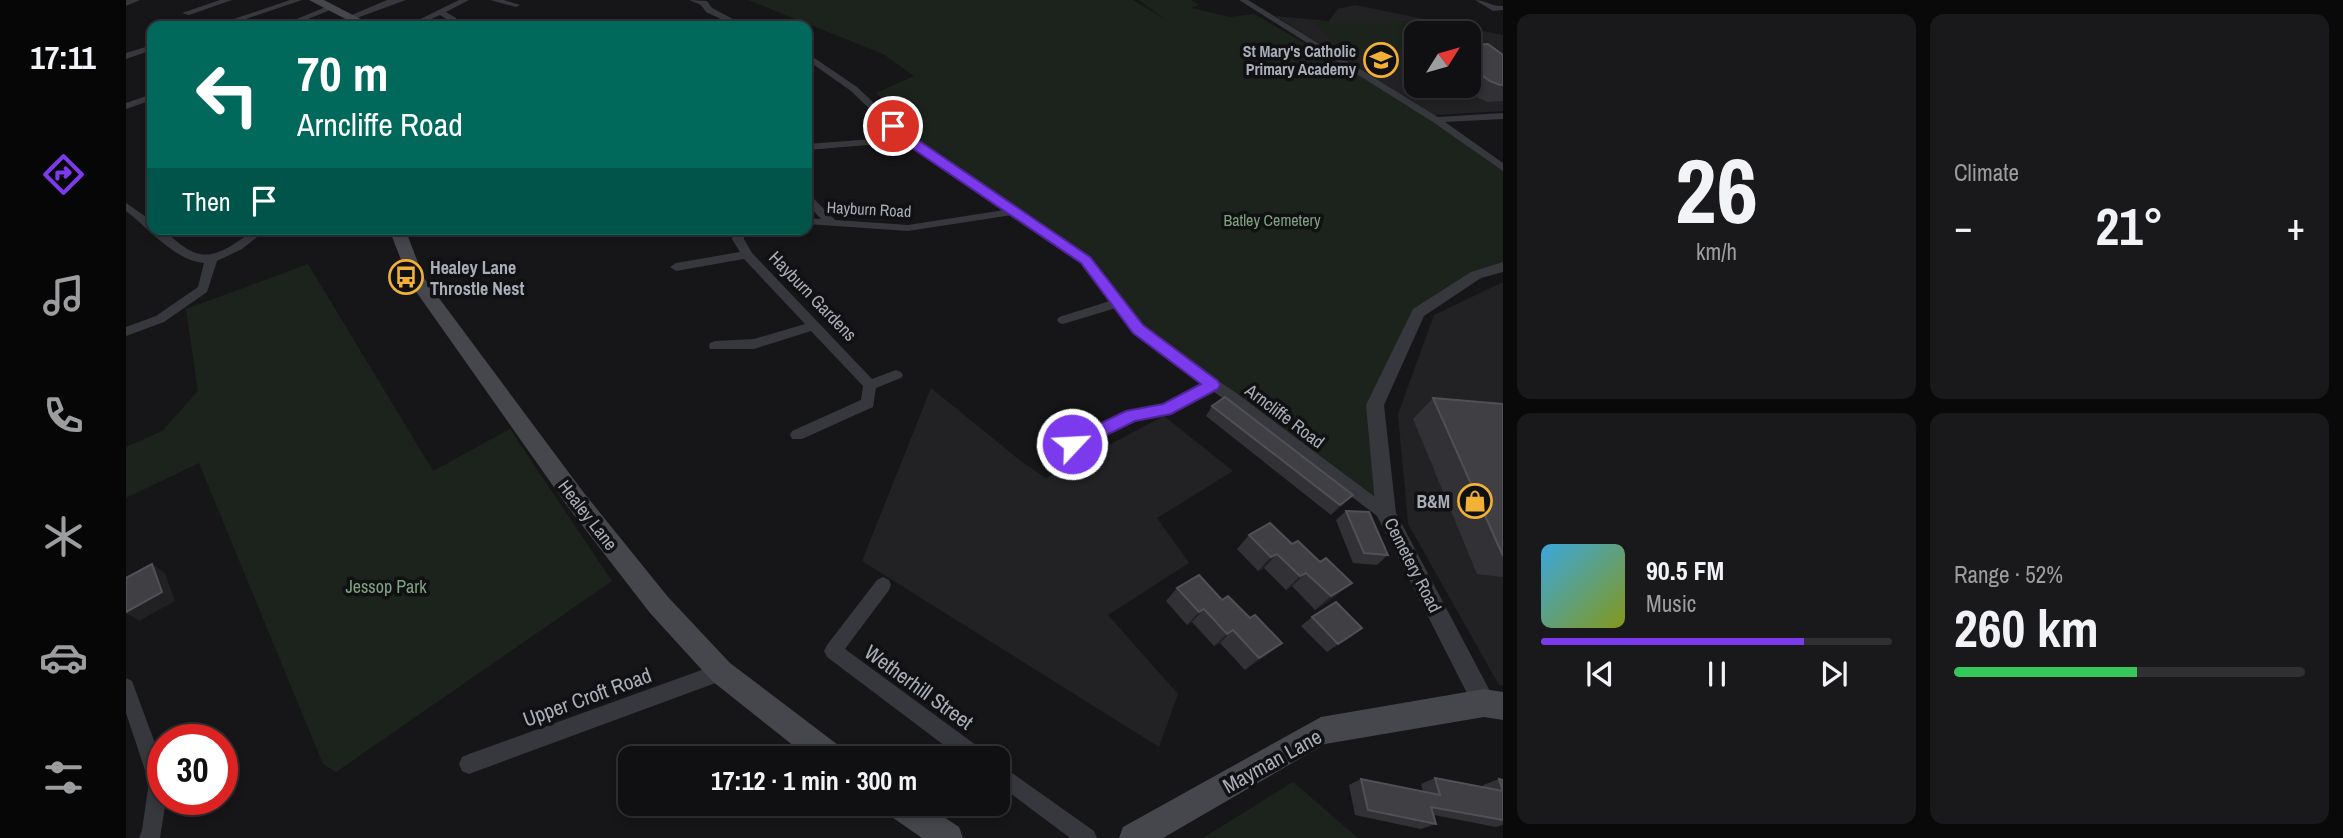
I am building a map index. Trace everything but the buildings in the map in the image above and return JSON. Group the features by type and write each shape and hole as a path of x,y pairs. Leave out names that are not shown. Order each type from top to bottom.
{"main road":[{"path":"315,0 357,21"},
{"name":"Healey Lane","path":"399,235 416,279 576,500 659,606 721,672 817,746"},
{"name":"Mayman Lane","path":"1134,838 1321,731 1494,704"},
{"path":"915,816 948,838"}],"street":[{"path":"126,2 135,0"},
{"path":"186,13 228,0"},
{"path":"233,21 298,0"},
{"path":"351,18 391,1 402,0"},
{"path":"421,21 465,0"},
{"path":"494,0 514,6 524,0"},
{"path":"693,0 704,3 709,10 732,21"},
{"path":"1243,0 1436,120 1503,168"},
{"path":"1479,0 1496,9 1503,8"},
{"path":"297,21 331,8"},
{"path":"441,12 453,21"},
{"path":"126,56 147,49"},
{"name":"Arncliffe Road","path":"812,60 853,89 906,139 1085,260 1138,329 1386,514"},
{"path":"126,106 147,99"},
{"path":"1436,120 1503,116"},
{"path":"812,147 906,139"},
{"path":"812,203 832,223"},
{"path":"126,206 147,222"},
{"name":"Hayburn Road","path":"812,221 908,228 1012,212"},
{"path":"163,235 190,257 211,260 237,248 254,235"},
{"name":"Hayburn Gardens","path":"738,235 747,255 870,385"},
{"path":"676,267 747,255"},
{"path":"126,332 160,319 203,289 211,260"},
{"name":"Cemetery Road","path":"1494,704 1386,514 1375,405 1418,313 1476,275 1503,267"},
{"path":"1063,320 1119,303"},
{"path":"715,346 754,344 815,325"},
{"path":"797,435 868,403 870,385 896,375"},
{"path":"1072,444 1132,416 1166,409 1213,385"},
{"name":"Wetherhill Street","path":"883,585 832,652 961,746"},
{"name":"Upper Croft Road","path":"469,764 721,672"},
{"path":"126,687 159,782 149,838"},
{"path":"1010,782 1087,838"}],"shaded area":[{"name":"St Mary's Catholic Primary Academy","path":"1355,5 1434,21 1404,21 1404,96 1275,16 1329,21 1338,9"},
{"name":"St Mary's Catholic Primary Academy","path":"1481,31 1503,35 1503,111 1435,115 1408,98 1481,98"},
{"path":"1503,282 1503,685 1499,685 1408,524 1398,414 1434,315"},
{"path":"931,388 1022,462 1046,478 1164,416 1233,471 1157,518 1189,563 1108,615 1178,694 1159,747 862,561"}],"green space":[{"name":"Batley Cemetery","path":"748,0 1133,0 1166,20 1139,0 1191,0 1199,5 1191,8 1230,17 1254,14 1436,120 1503,168 1503,267 1476,275 1418,313 1375,405 1386,514 1138,329 1085,260 912,142 912,131 876,93 914,76 883,54 812,26 812,21 800,21"},
{"path":"1313,21 1404,21 1404,49 1339,49"},
{"name":"Jessop Park","path":"308,264 433,471 510,429 612,581 336,772 323,764 199,463 126,498 126,447 162,431 198,391 186,309"},
{"path":"1293,782 1358,838 1203,838"}],"place":[{"name":"St Mary's Catholic Primary Academy","path":"1381,60"},
{"name":"Healey Lane Throstle Nest","path":"406,277"},
{"name":"B&M","path":"1475,501"}],"route":[{"path":"893,126 906,139 1085,260 1138,329 1213,385 1166,409 1132,416 1072,444"}]}
